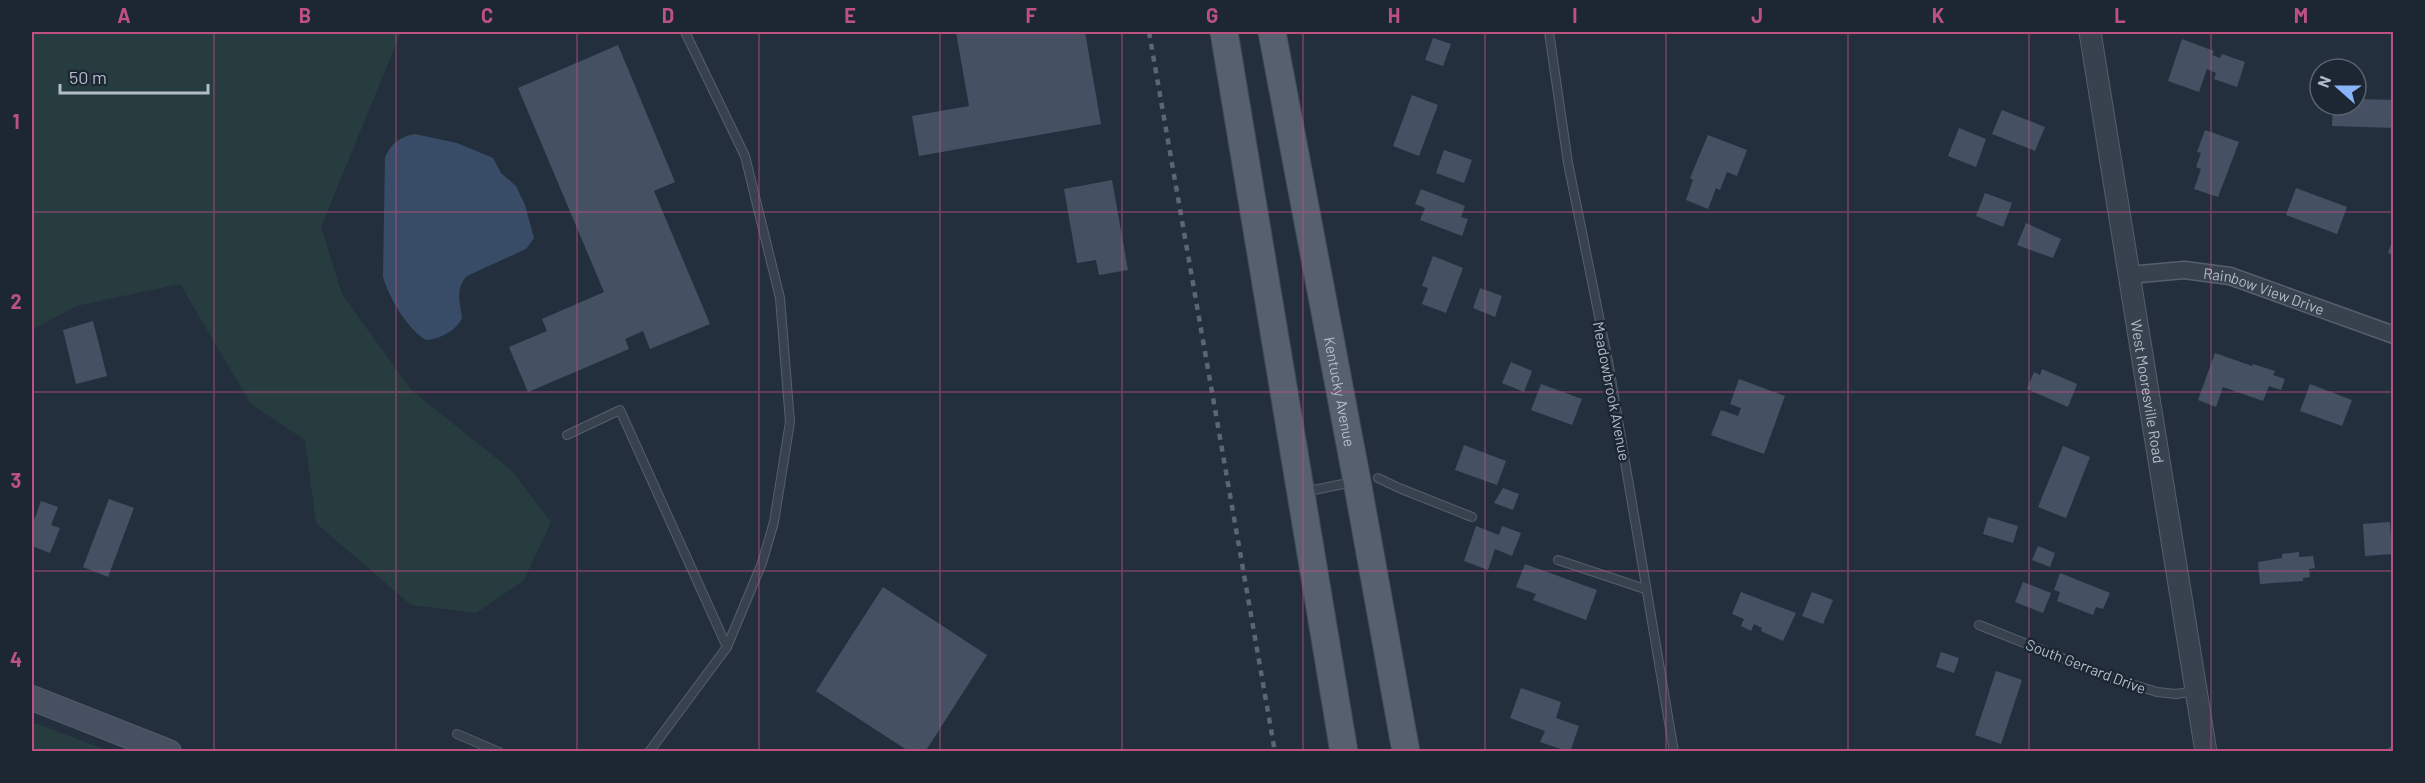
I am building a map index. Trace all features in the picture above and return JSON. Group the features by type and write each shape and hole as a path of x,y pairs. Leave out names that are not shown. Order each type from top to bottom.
{"main road":[{"path":"1224,32 1344,752"},
{"name":"Kentucky Avenue","path":"1272,32 1368,479 1406,752"},
{"path":"32,698 169,752"}],"street":[{"name":"West Mooresville Road","path":"2090,32 2206,752"},
{"name":"Rainbow View Drive","path":"2129,275 2184,270 2230,276 2394,335"}],"lane":[{"path":"650,752 727,647 762,563 774,522 790,422 780,298 745,156 686,32"},
{"name":"Meadowbrook Avenue","path":"1549,32 1568,163 1608,361 1674,752"},
{"path":"567,435 620,410 727,647"},
{"path":"1301,492 1368,479 1399,488 1472,517"},
{"path":"1558,560 1645,589"},
{"name":"South Gerrard Drive","path":"1979,625 2115,679 2157,692 2176,694 2196,691"},
{"path":"457,734 499,752"}],"green space":[{"path":"32,32 401,32 321,227 342,294 411,390 511,470 551,522 524,580 476,613 411,605 316,523 305,440 251,404 180,284 76,306 32,330"},
{"path":"32,722 109,751 32,751"}],"water":[{"path":"415,134 457,143 493,158 501,173 516,186 525,205 534,238 526,249 467,276 460,291 462,318 459,323 447,334 426,340 412,328 400,312 383,277 385,157 397,141"}],"building":[{"path":"956,32 1085,32 1101,124 919,156 912,116 969,106"},
{"path":"1433,38 1451,44 1443,66 1425,60"},
{"path":"2182,39 2214,51 2212,55 2220,58 2222,54 2245,62 2237,87 2214,79 2216,73 2207,69 2199,92 2168,81"},
{"path":"618,45 675,182 654,191 710,324 650,349 643,331 625,339 629,349 528,392 509,347 547,331 542,319 604,292 518,88"},
{"path":"1412,95 1438,105 1419,156 1393,146"},
{"path":"2368,99 2394,100 2394,128 2332,126 2332,117 2368,117"},
{"path":"2002,110 2045,127 2035,151 1992,134"},
{"path":"1959,128 1986,139 1976,167 1948,156"},
{"path":"2205,130 2239,142 2218,197 2194,189 2201,169 2196,167 2201,153 2197,152"},
{"path":"1708,135 1747,150 1737,176 1727,172 1720,190 1716,188 1708,209 1686,200 1693,180 1690,178"},
{"path":"1444,150 1472,160 1464,183 1436,173"},
{"path":"1112,180 1128,270 1099,275 1096,260 1077,263 1064,189"},
{"path":"2296,188 2347,207 2337,234 2286,215"},
{"path":"1421,189 1465,206 1461,217 1468,219 1462,236 1420,220 1425,208 1415,204"},
{"path":"1985,193 2012,203 2003,227 1976,216"},
{"path":"2026,223 2061,239 2053,258 2017,245"},
{"path":"2394,238 2394,255 2388,253"},
{"path":"1433,256 1463,268 1446,313 1422,304 1428,288 1422,286"},
{"path":"1480,288 1502,296 1495,317 1473,308"},
{"path":"93,321 107,376 76,384 63,330"},
{"path":"2215,353 2252,366 2253,364 2275,371 2273,375 2285,379 2281,390 2269,386 2263,401 2223,387 2216,407 2198,400"},
{"path":"1511,362 1532,371 1524,392 1502,383"},
{"path":"2042,369 2077,384 2068,407 2027,389 2034,372 2040,375"},
{"path":"1739,379 1785,396 1764,454 1711,435 1721,410 1738,416 1741,408 1730,404"},
{"path":"1541,384 1582,399 1572,425 1531,410"},
{"path":"2310,384 2352,400 2342,426 2300,411"},
{"path":"1464,445 1506,461 1497,485 1455,470"},
{"path":"2063,446 2090,457 2066,518 2038,507"},
{"path":"1503,488 1519,494 1513,510 1494,503"},
{"path":"109,499 134,508 108,577 83,567"},
{"path":"41,501 58,507 51,525 60,528 50,553 32,546 32,517 35,518"},
{"path":"1988,517 2018,526 2013,543 1983,534"},
{"path":"2390,522 2392,554 2365,556 2363,524"},
{"path":"1476,526 1499,535 1502,526 1521,533 1512,556 1495,549 1488,570 1464,561"},
{"path":"2038,546 2055,553 2050,567 2032,560"},
{"path":"2299,552 2299,557 2313,556 2315,568 2309,569 2310,577 2303,578 2303,581 2260,584 2258,562 2282,558 2282,554"},
{"path":"1525,564 1597,590 1586,620 1533,600 1536,594 1516,587"},
{"path":"2060,573 2110,593 2103,609 2096,607 2093,615 2057,601 2060,592 2054,590"},
{"path":"2023,582 2051,593 2043,613 2015,602"},
{"path":"883,587 987,655 925,752 910,752 816,691"},
{"path":"1741,592 1796,613 1783,641 1761,631 1762,628 1754,624 1751,631 1741,626 1744,619 1732,614"},
{"path":"1812,592 1833,600 1823,624 1802,616"},
{"path":"1941,652 1959,658 1954,673 1936,667"},
{"path":"1996,671 2022,680 2001,744 1975,735"},
{"path":"1521,688 1561,702 1556,718 1579,726 1570,752 1540,742 1545,731 1510,718"}],"waterway":[{"path":"2388,752 2394,748"}],"railway":[{"path":"1149,32 1275,752"}]}
